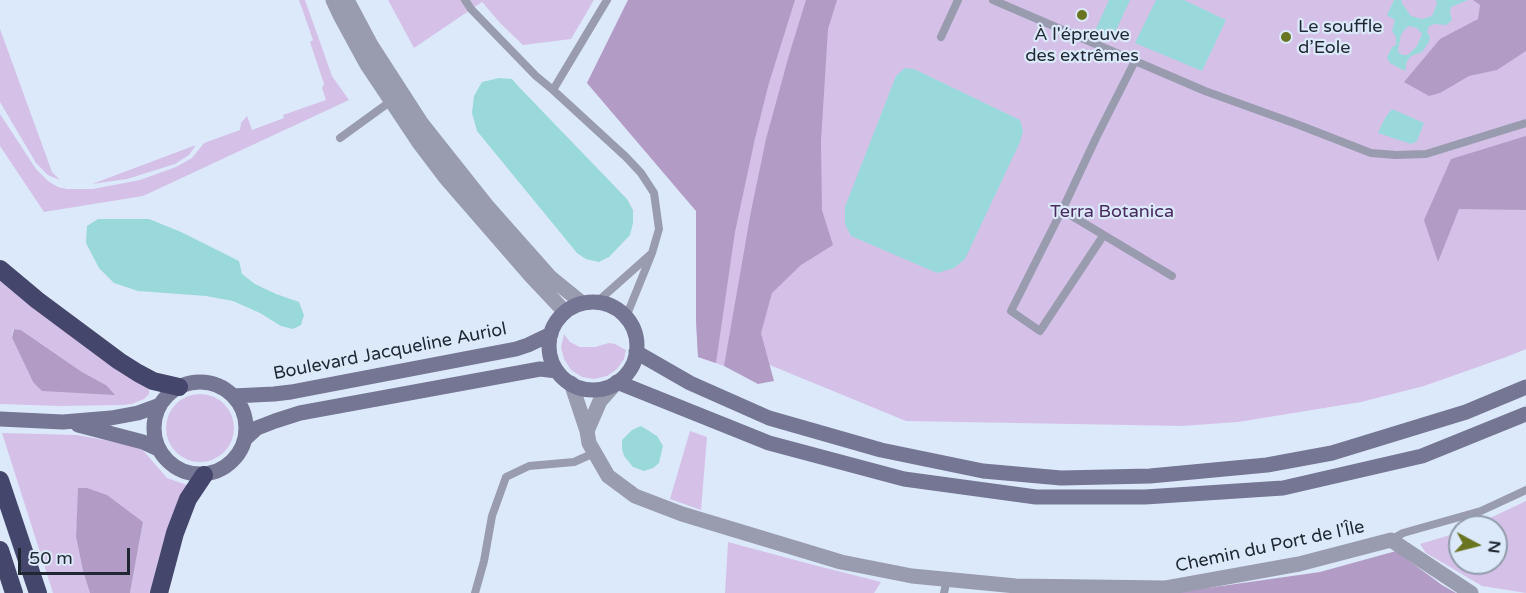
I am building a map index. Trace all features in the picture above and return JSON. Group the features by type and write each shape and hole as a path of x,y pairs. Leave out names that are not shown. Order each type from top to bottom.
{"highway":[{"path":"0,269 37,300 119,361 153,381 179,387"},
{"path":"159,593 183,512 188,499 204,475"},
{"path":"0,480 38,593"},
{"path":"0,550 14,593"}],"main road":[{"path":"589,303 613,307 626,317 636,336 636,352 630,369 617,382 594,389 582,388 571,383 557,371 549,348 556,322 565,312 589,303"},
{"name":"Boulevard Jacqueline Auriol","path":"233,396 291,392 516,349 551,334"},
{"path":"636,352 702,388 769,418 880,450 983,471 1061,478 1139,476 1267,465 1332,453 1466,412 1526,387"},
{"path":"245,439 245,419 241,407 233,396 217,385 204,382 179,387 168,394 154,418 156,443 166,461 190,474 204,475 216,472 228,465 237,456 245,439 257,428 300,413 540,369 557,371"},
{"path":"617,382 769,443 904,479 1036,497 1145,497 1283,488 1422,456 1526,414"},
{"path":"0,419 63,422 138,413 160,405"},
{"path":"63,422 127,437 158,449"}],"street":[{"path":"333,0 366,63 420,144 445,177 565,312"},
{"path":"347,0 371,45 422,124 487,206 550,277 589,303"},
{"path":"587,431 600,401 617,382"},
{"name":"Chemin du Port de l'Île","path":"571,383 587,431 588,443 608,476 635,496 682,514 841,562 912,576 946,586 1166,588 1299,564 1391,540"},
{"path":"1391,540 1471,593"}],"lane":[{"path":"465,0 536,76 554,90 641,173 654,193 659,229 626,317"},
{"path":"554,90 608,0"},
{"path":"941,37 958,0"},
{"path":"993,0 1204,91 1371,153 1426,154 1526,123"},
{"path":"1103,236 1040,331 1011,311 1135,61"},
{"path":"340,138 392,101"},
{"path":"1062,210 1172,276"},
{"path":"589,303 652,252"},
{"path":"475,593 484,561 492,516 506,477 529,466 574,462 594,453"},
{"path":"1391,540 1403,533 1481,511 1526,490"}],"green space":[{"path":"299,0 305,0 332,76 349,100 143,196 44,212 0,146 0,114 36,169 48,181 67,189 93,189 140,180 176,167 192,158 204,143 240,130 241,123 247,116 252,130 284,118 283,115 326,100 322,88 324,84 310,42 313,40"},
{"path":"388,0 594,0 571,39 523,45 482,2 414,48"},
{"name":"Terra Botanica","path":"628,0 1526,0 1526,349 1424,386 1361,402 1238,422 1182,426 906,421 760,361 724,366 698,357 697,212 587,83"},
{"path":"0,29 52,172 60,180 48,175 36,163 0,102"},
{"path":"196,145 189,155 175,164 127,179 92,184"},
{"path":"0,277 149,390 149,394 144,399 123,405 0,404","holes":["13,329 21,330 82,372 106,385 33,382 12,338"]},
{"path":"564,334 570,342 580,347 615,344 626,350 624,359 617,369 607,376 594,379 582,377 571,370 564,359 561,347"},
{"path":"200,394 213,397 224,404 231,415 234,428 231,441 224,452 213,459 200,462 187,459 176,452 169,441 166,428 169,415 176,404 187,397"},
{"path":"690,431 707,437 701,510 670,499"},
{"path":"2,433 77,435 141,448 167,478 187,485 154,593 130,593 143,522 79,488 76,537 90,593 53,593"},
{"path":"1526,501 1526,593 1482,586 1463,575 1508,575 1508,515 1496,515"},
{"path":"1448,536 1448,566 1426,553 1420,544"},
{"path":"728,542 881,582 874,593 725,593"}],"shaded area":[{"path":"628,0 795,0 769,83 754,143 735,232 716,363 698,357 696,211 587,83"},
{"path":"806,0 837,0 828,29 821,141 822,210 833,245 801,265 772,293 761,333 774,381 758,384 724,366 766,139"},
{"path":"1109,0 1130,0 1112,39 1095,31"},
{"path":"1156,0 1184,0 1226,20 1202,71 1135,43"},
{"path":"1394,0 1402,0 1401,2 1411,16 1422,19 1432,16 1437,4 1436,0 1468,0 1451,7 1452,20 1446,25 1429,26 1427,32 1430,37 1429,42 1422,52 1411,56 1407,61 1405,71 1390,63 1387,58 1392,47 1396,45 1396,37 1392,31 1395,20 1387,15","holes":["1409,26 1417,28 1422,34 1417,46 1408,55 1399,53 1401,35 1405,29"]},
{"path":"1473,0 1526,0 1526,51 1497,70 1469,76 1440,93 1429,96 1404,82 1440,39 1478,19 1480,5"},
{"path":"905,68 914,69 1020,120 1023,131 1020,142 965,259 954,268 937,273 851,236 845,224 845,207 896,76"},
{"path":"499,78 512,79 627,199 633,210 630,235 609,257 599,262 586,259 577,253 477,131 472,113 474,96 482,82"},
{"path":"1392,109 1424,123 1417,141 1411,144 1378,133"},
{"path":"1526,136 1526,210 1459,209 1438,262 1424,220 1451,159"},
{"path":"98,219 149,219 239,261 242,274 255,284 299,302 304,315 301,325 293,329 281,326 260,313 233,301 206,296 138,291 114,283 99,268 86,243 87,226"},
{"path":"14,329 21,330 82,372 106,385 115,395 42,391 33,382 12,338"},
{"path":"641,426 657,436 663,446 659,463 644,471 633,467 624,456 622,449 622,440 632,430"},
{"path":"78,488 87,488 107,495 143,522 130,593 90,593 76,537"},
{"path":"1396,551 1456,593 1172,593 1320,572"}],"place":[{"name":"À l'épreuve des extrêmes","path":"1082,15"},
{"name":"Le souffle d’Eole","path":"1286,37"}]}
